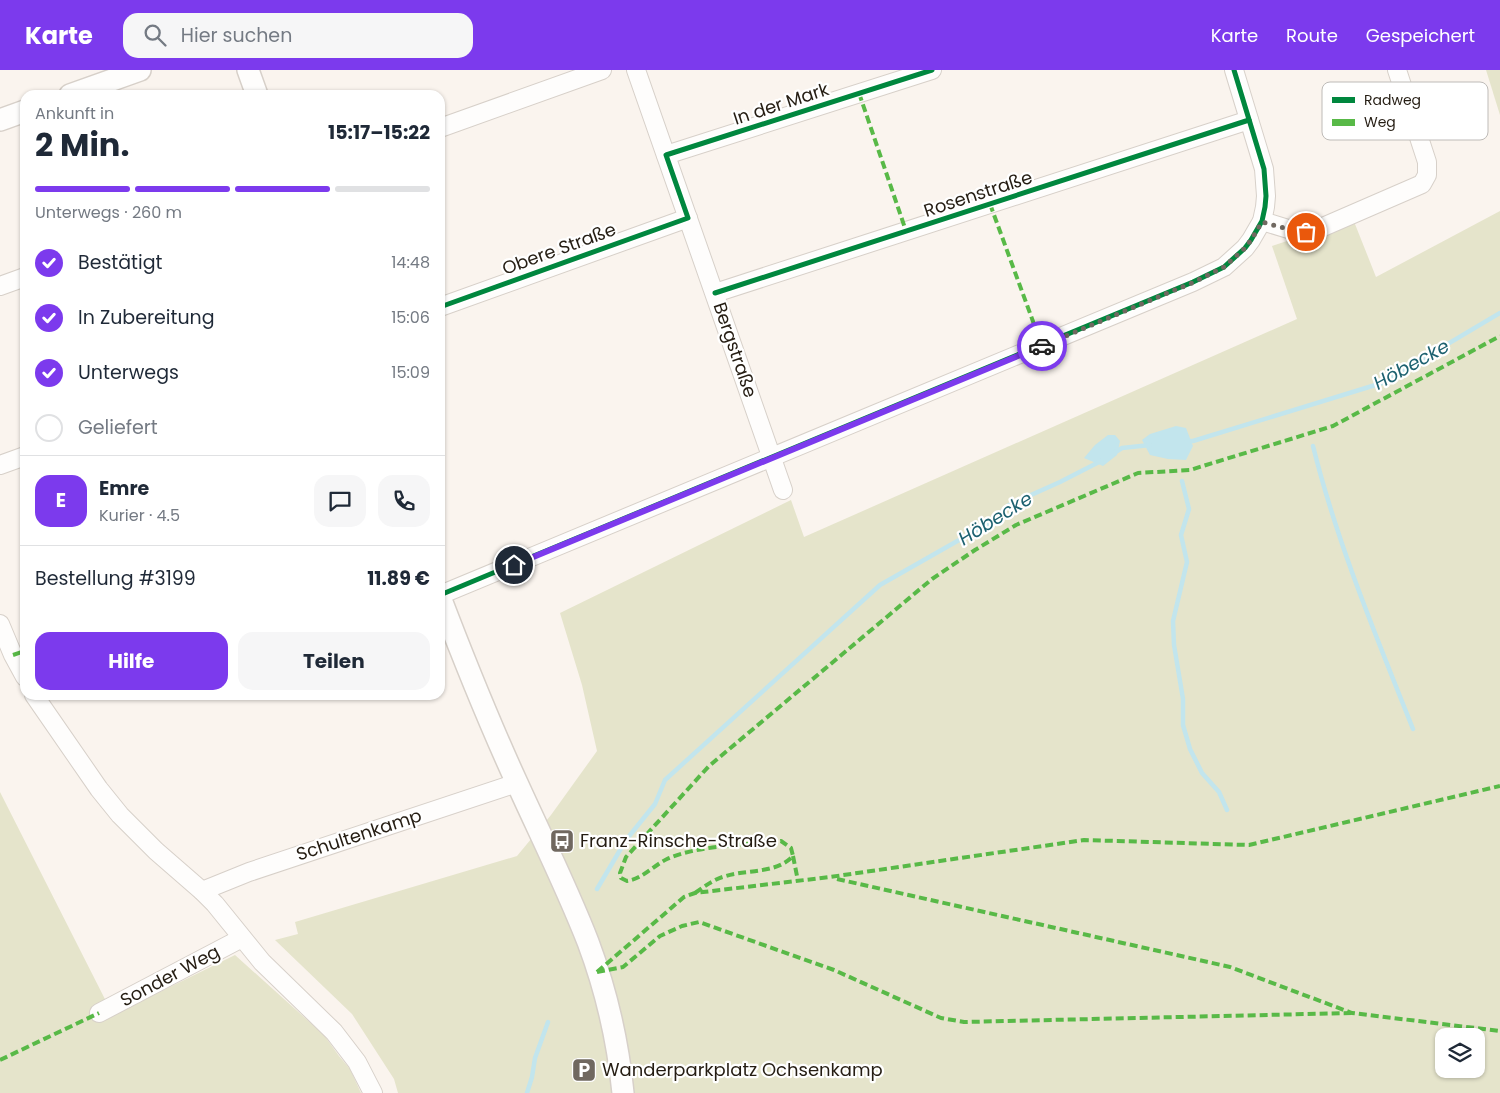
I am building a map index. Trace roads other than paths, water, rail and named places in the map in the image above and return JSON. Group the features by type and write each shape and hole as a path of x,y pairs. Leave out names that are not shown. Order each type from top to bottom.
{"street":[{"path":"84,90 140,70"},
{"path":"248,70 255,90"},
{"path":"445,126 602,70"},
{"name":"Bergstraße","path":"636,70 783,490"},
{"name":"In der Mark","path":"666,155 932,70"},
{"path":"445,594 1210,275 1224,267 1238,256 1262,222 1266,196 1264,169 1234,70"},
{"path":"1398,70 1402,82"},
{"path":"0,120 20,113"},
{"name":"Rosenstraße","path":"715,293 1249,120"},
{"path":"1262,222 1298,232 1316,230 1422,184 1427,174 1427,162 1420,140"},
{"name":"Obere Straße","path":"445,305 688,218"},
{"path":"0,286 20,279"},
{"path":"0,465 20,458"},
{"path":"445,609 481,701 516,783 551,854 588,944 610,1018 624,1093"},
{"path":"0,624 20,668"},
{"path":"37,700 94,782 120,815 146,842 215,904 271,971 334,1032 358,1062 374,1093"},
{"name":"Schultenkamp","path":"202,891 249,872 516,783"},
{"name":"Sonder Weg","path":"99,1013 242,938"}],"water":[{"path":"1176,426 1186,428 1193,446 1186,460 1150,455 1142,440 1150,434"},
{"path":"1108,435 1115,435 1120,441 1117,455 1103,466 1084,458 1095,445"}],"waterway":[{"name":"Höbecke","path":"1187,441 1193,441 1382,383 1500,313"},
{"name":"Höbecke","path":"1114,453 1122,448 1150,445"},
{"path":"1313,446 1345,554 1413,729"},
{"name":"Höbecke","path":"597,889 626,840 655,804 665,780 880,585 989,523 1009,505 1101,461"},
{"path":"1182,481 1189,509 1181,535 1187,562 1173,621 1174,645 1183,699 1183,725 1190,749 1202,773 1219,792 1227,810"},
{"name":"Höbecke","path":"527,1093 535,1058 548,1022"}],"place":[{"name":"Franz-Rinsche-Straße","path":"562,841"},
{"name":"Wanderparkplatz Ochsenkamp","path":"584,1070"}]}
